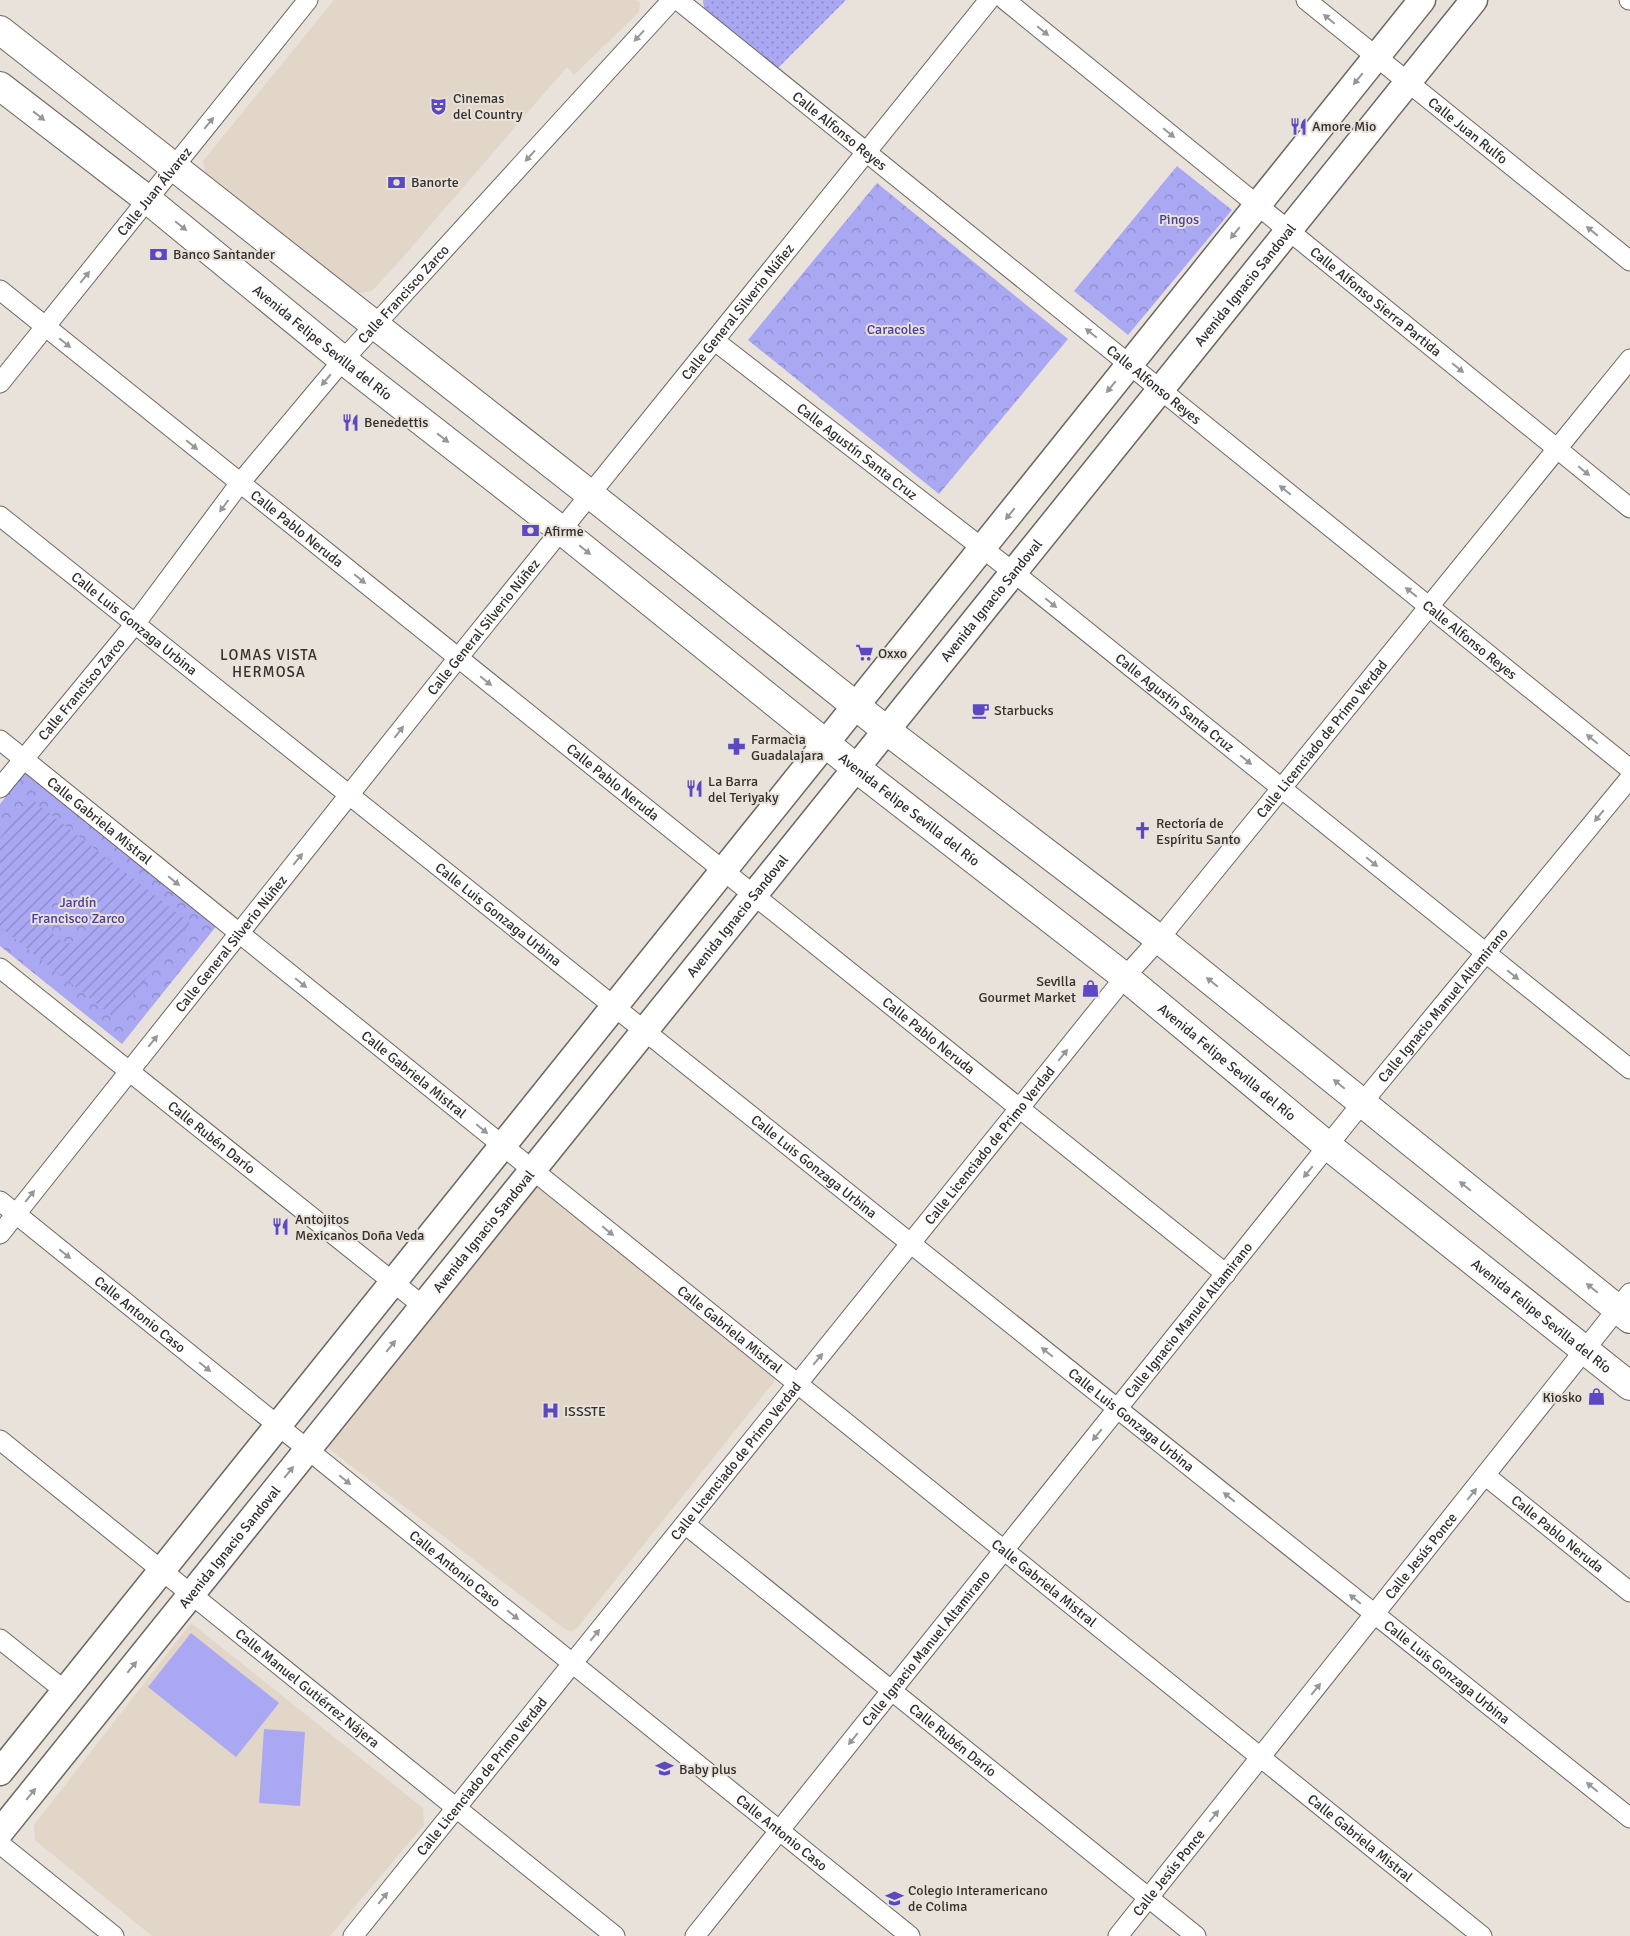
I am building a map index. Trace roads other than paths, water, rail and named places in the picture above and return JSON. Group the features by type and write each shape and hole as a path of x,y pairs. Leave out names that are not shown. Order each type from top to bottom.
{"main road":[{"path":"0,1772 1422,0"},
{"name":"Avenida Ignacio Sandoval","path":"0,1832 1474,0"},
{"path":"0,30 591,494 886,730 1159,939 1362,1103 1626,1307"},
{"name":"Avenida Felipe Sevilla del Río","path":"0,86 148,200 343,360 561,530 856,768 1125,977 1328,1146 1630,1386"}],"street":[{"name":"Calle Juan Álvarez","path":"0,383 308,0"},
{"name":"Calle Francisco Zarco","path":"0,788 135,624 240,483 343,360 672,0"},
{"name":"Calle Alfonso Reyes","path":"678,0 1630,769"},
{"name":"Calle General Silverio Núñez","path":"0,1234 458,658 989,0"},
{"name":"Calle Alfonso Sierra Partida","path":"1005,0 1630,508"},
{"name":"Calle Juan Rulfo","path":"1306,0 1630,261"},
{"name":"Calle Pablo Neruda","path":"0,290 1226,1274"},
{"name":"Calle Agustín Santa Cruz","path":"715,341 1013,572 1630,1069"},
{"name":"Calle Licenciado de Primo Verdad","path":"361,1933 456,1808 1125,977 1159,939 1282,789 1630,359"},
{"name":"Calle Luis Gonzaga Urbina","path":"0,516 1630,1818"},
{"name":"Calle Gabriela Mistral","path":"0,740 1482,1936"},
{"name":"Calle Ignacio Manuel Altamirano","path":"695,1936 1362,1103 1487,954 1630,778"},
{"name":"Calle Rubén Darío","path":"0,968 423,1306"},
{"name":"Calle Antonio Caso","path":"0,1201 910,1936"},
{"name":"Calle Jesús Ponce","path":"1118,1936 1586,1350 1626,1307"},
{"name":"Calle Manuel Gutiérrez Nájera","path":"0,1440 615,1936"},
{"name":"Calle Pablo Neruda","path":"1486,1476 1630,1592"},
{"name":"Calle Rubén Darío","path":"684,1524 1196,1936"},
{"path":"0,1639 65,1692"},
{"path":"0,1844 114,1936"}],"place":[{"name":"Cinemas del Country","path":"439,106"},
{"name":"Amore Mio","path":"1298,126"},
{"name":"Banorte","path":"397,182"},
{"name":"Banco Santander","path":"159,254"},
{"name":"Benedettis","path":"350,422"},
{"name":"Afirme","path":"530,531"},
{"name":"Oxxo","path":"864,653"},
{"name":"Starbucks","path":"980,710"},
{"name":"Farmacia Guadalajara","path":"737,747"},
{"name":"La Barra del Teriyaky","path":"694,789"},
{"name":"Rectoría de Espíritu Santo","path":"1142,831"},
{"name":"Sevilla Gourmet Market","path":"1090,989"},
{"name":"Antojitos Mexicanos Doña Veda","path":"281,1227"},
{"name":"Kiosko","path":"1596,1397"},
{"name":"ISSSTE","path":"550,1411"},
{"name":"Baby plus","path":"665,1769"},
{"name":"Colegio Interamericano de Colima","path":"894,1898"}],"district":[{"name":"LOMAS VISTA HERMOSA","path":"269,664"}],"park label":[{"name":"Pingos","path":"1179,219"},
{"name":"Caracoles","path":"896,329"},
{"name":"Jardín Francisco Zarco","path":"78,910"}]}
